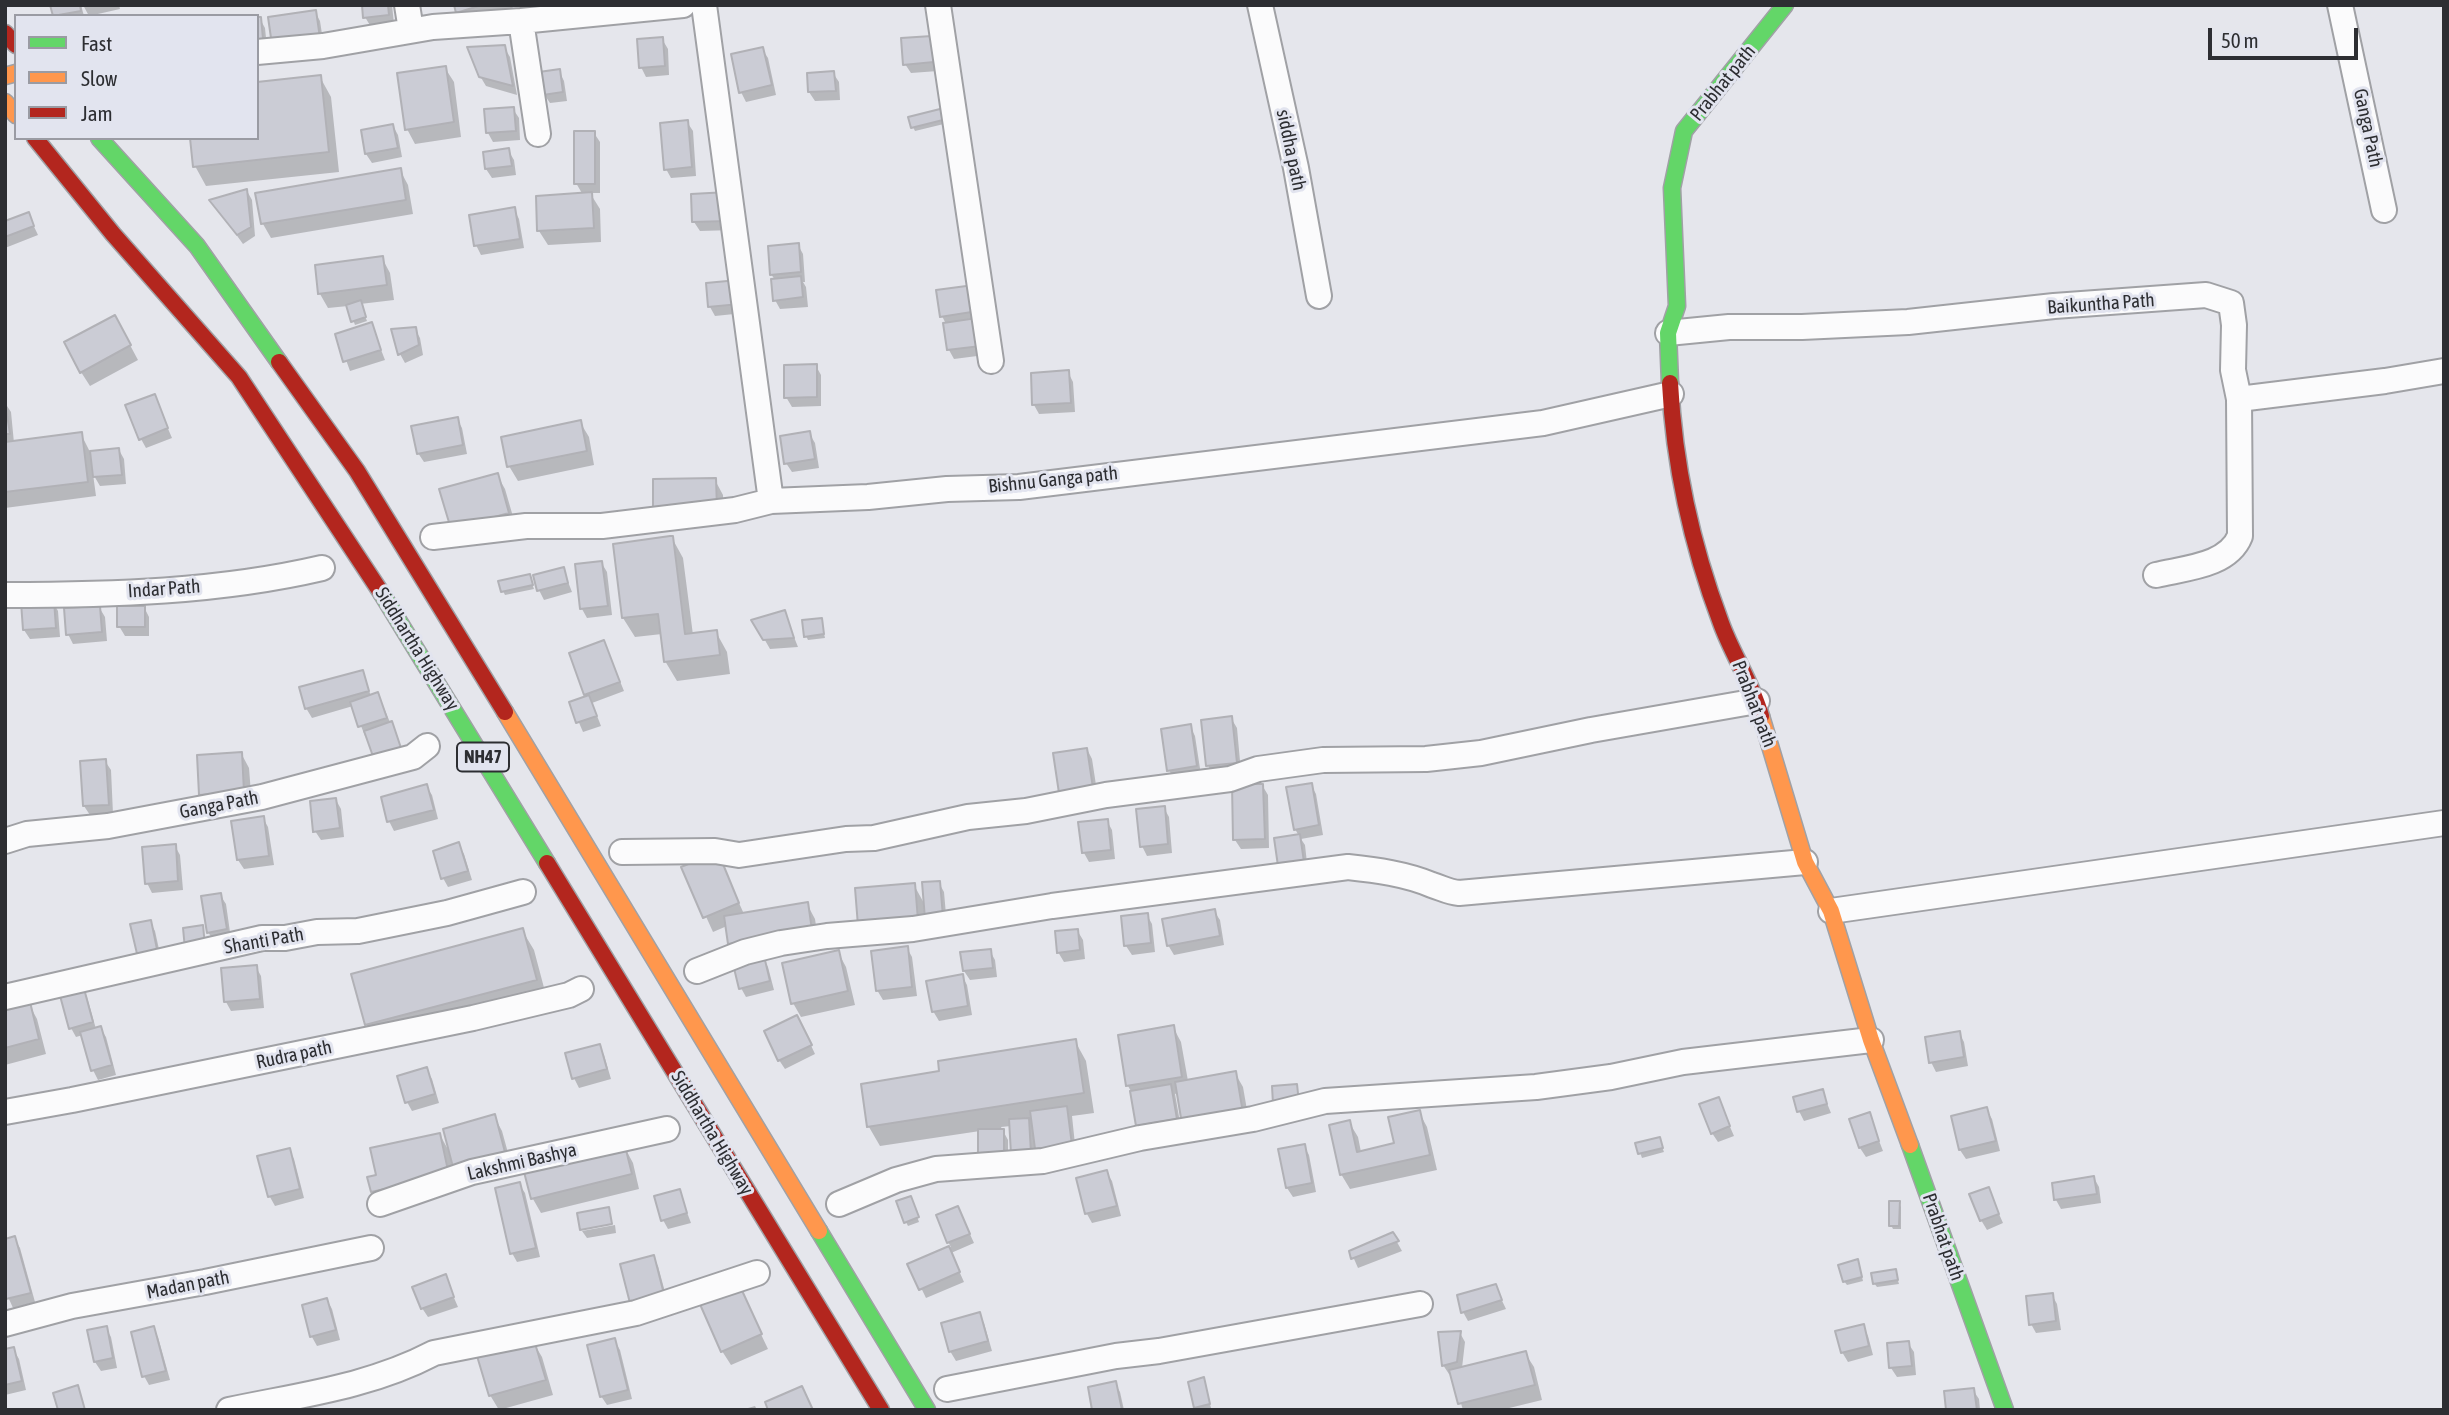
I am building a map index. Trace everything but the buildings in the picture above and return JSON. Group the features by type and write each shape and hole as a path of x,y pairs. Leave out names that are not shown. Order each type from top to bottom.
{"main road":[{"name":"Prabhat path","path":"1785,5 1684,131 1672,188 1677,306 1668,333 1671,394 1686,515 1721,624 1757,701 1805,862 1831,911 1871,1040 2005,1410"},
{"name":"Siddhartha Highway","path":"37,140 113,234 239,377 321,498 410,638 881,1410"},
{"name":"NH47","path":"101,140 197,246 357,471 927,1410"}],"street":[{"path":"407,5 411,30"},
{"path":"259,52 323,46 411,30 683,5"},
{"path":"704,5 771,501"},
{"path":"938,5 991,361"},
{"name":"siddha path","path":"1260,5 1296,168 1319,296"},
{"name":"Ganga Path","path":"2340,5 2384,210"},
{"path":"521,21 538,134"},
{"name":"Baikuntha Path","path":"1668,333 1729,327 1908,322 2054,306 2206,295 2231,303 2234,325 2233,370 2239,399"},
{"path":"2156,575 2224,557 2235,548 2240,536 2239,399 2444,371"},
{"name":"Bishnu Ganga path","path":"433,537 526,526 602,526 735,510 771,501 1019,486 1543,423 1671,394"},
{"name":"Indar Path","path":"5,595 95,595 203,587 322,568"},
{"path":"622,852 715,850 739,855 835,840 874,838 968,817 1026,811 1106,795 1230,779 1258,769 1310,762 1426,760 1481,753 1591,730 1757,701"},
{"name":"Ganga Path","path":"5,841 27,834 108,826 262,797 412,757 427,746"},
{"path":"1831,911 2444,823"},
{"path":"697,971 745,952 781,943 827,936 913,929 1052,906 1348,867 1378,870 1433,885 1445,892 1459,893 1805,862"},
{"name":"Shanti Path","path":"5,997 262,938 358,931 447,913 523,892"},
{"name":"Rudra path","path":"5,1112 473,1018 569,995 581,989"},
{"path":"839,1204 896,1180 936,1169 1043,1161 1140,1138 1253,1119 1325,1101 1536,1087 1611,1077 1683,1062 1871,1040"},
{"name":"Lakshmi Bashya","path":"380,1204 472,1172 667,1129"},
{"name":"Madan path","path":"5,1324 72,1306 370,1248"},
{"path":"229,1410 372,1381 434,1353 636,1314 757,1273"},
{"path":"947,1389 1116,1356 1159,1351 1420,1304"}],"traffic: fast":[{"path":"1670,383 1668,333 1677,306 1672,188 1684,131 1785,5"},
{"path":"101,140 197,246 279,362"},
{"path":"382,594 547,863"},
{"path":"1910,1145 2005,1410"},
{"path":"819,1231 927,1410"}],"traffic: slow":[{"path":"5,76 14,74"},
{"path":"5,102 14,113"},
{"path":"505,712 819,1231"},
{"path":"1761,716 1805,862 1831,911 1871,1040 1910,1145"}],"traffic: jam":[{"path":"5,33 14,43"},
{"path":"37,140 113,234 239,377 382,594"},
{"path":"279,362 357,471 505,712"},
{"path":"1670,383 1680,474 1693,535 1721,623 1761,716"},
{"path":"547,863 881,1410"}]}
